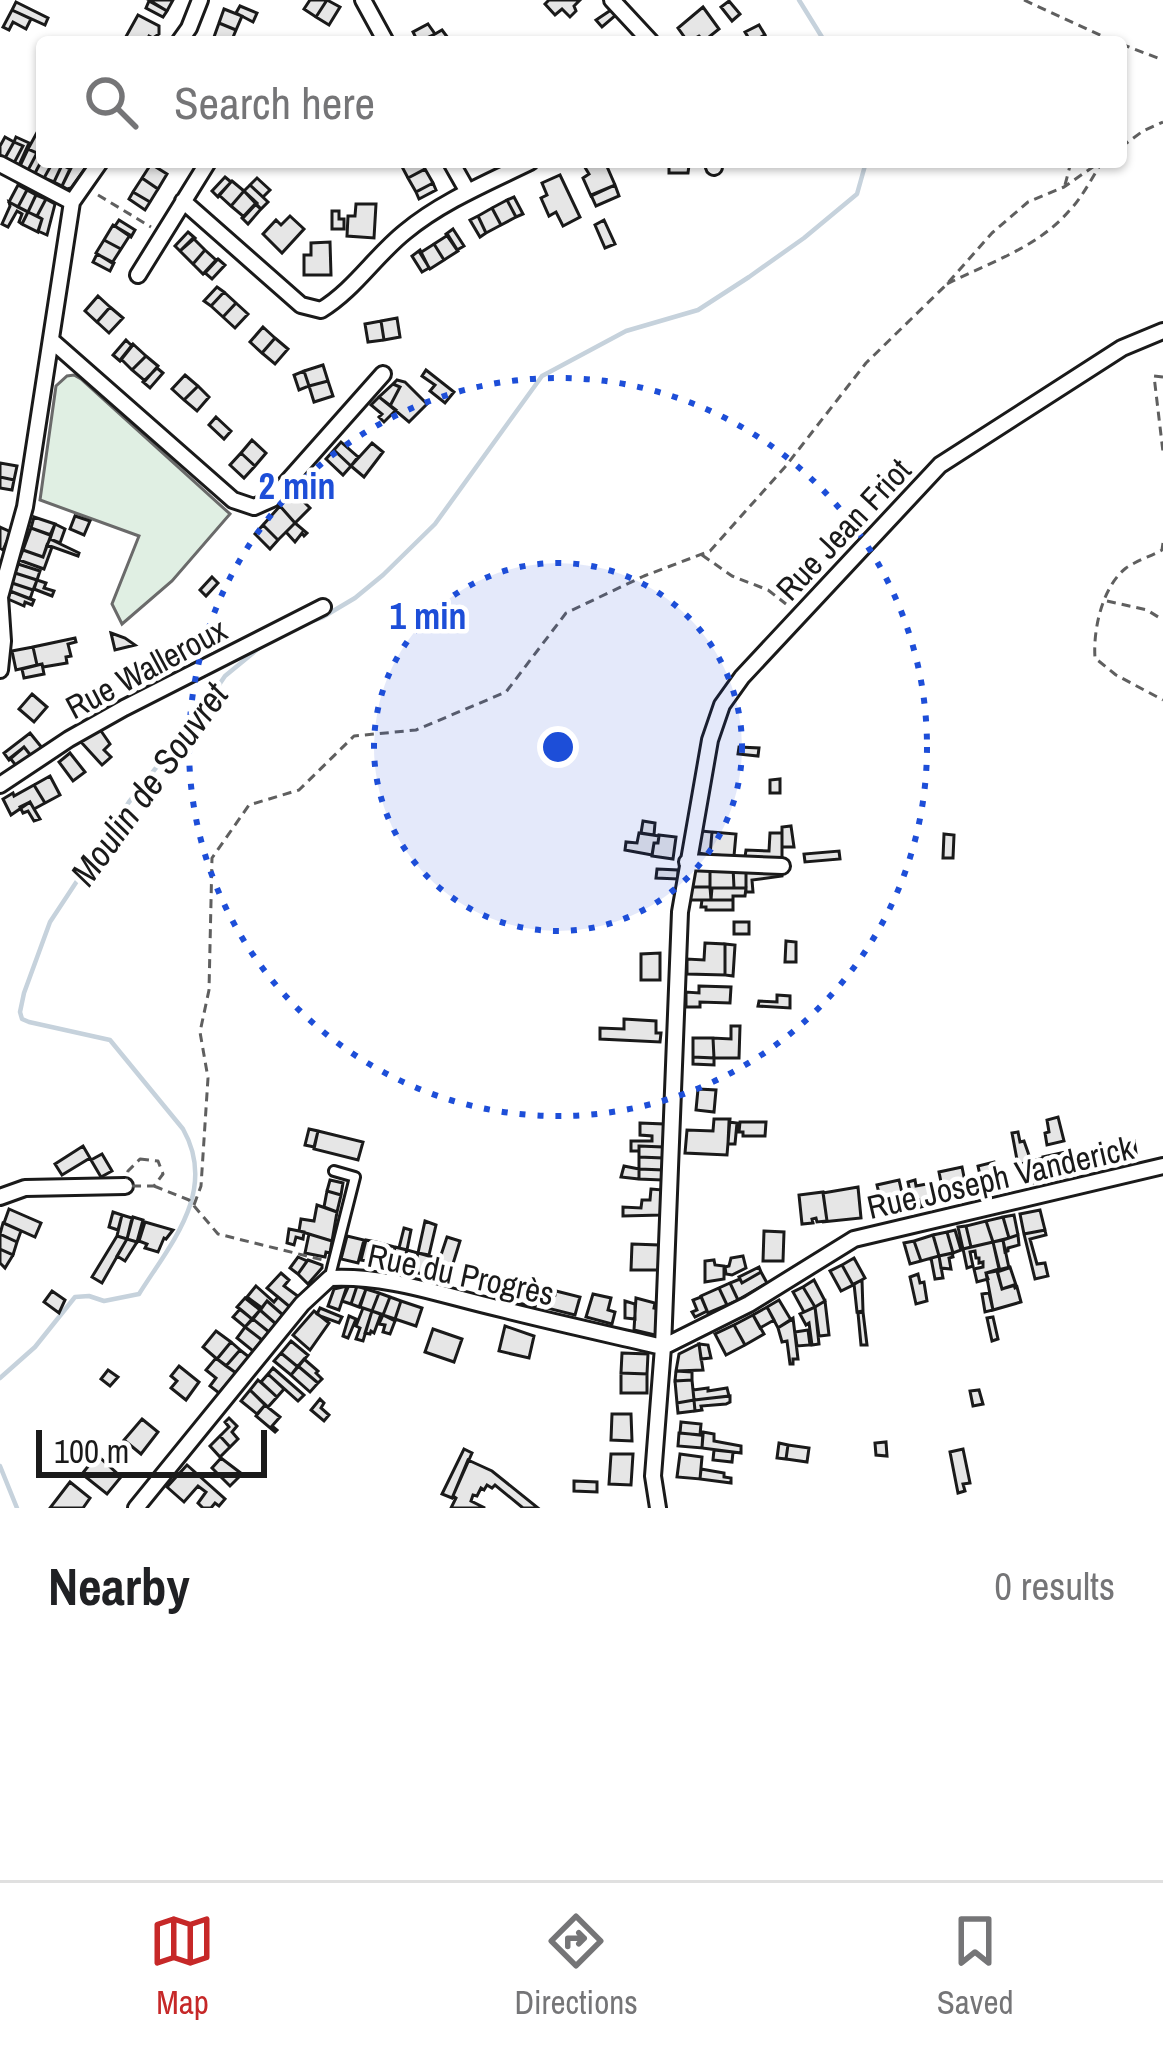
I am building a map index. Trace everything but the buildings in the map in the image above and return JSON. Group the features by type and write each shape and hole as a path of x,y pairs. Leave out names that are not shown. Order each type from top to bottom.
{"street":[{"path":"182,36 200,0"},
{"path":"363,0 383,36"},
{"path":"612,0 645,36"},
{"path":"0,164 72,202"},
{"path":"0,670 0,597 25,507 72,202 96,168"},
{"path":"138,275 204,168"},
{"path":"454,168 468,193"},
{"path":"184,201 301,305 321,310 336,301 403,233 518,168"},
{"name":"Rue Jean Friot","path":"658,1508 653,1476 663,1347 680,912 710,740 722,705 742,677 940,464 1122,348 1163,331"},
{"path":"51,340 233,500 254,507 272,499 383,374"},
{"name":"Rue Walleroux","path":"0,785 124,708 323,607"},
{"path":"687,862 782,866"},
{"name":"Rue Joseph Vanderick","path":"663,1347 749,1304 854,1239 1163,1166"},
{"path":"0,1197 25,1188 125,1186"},
{"name":"Rue du Progrès","path":"136,1508 302,1304 329,1278 362,1276 426,1289 663,1347"}],"lane":[{"path":"329,1278 355,1177 334,1172"}],"path":[{"path":"1024,0 1101,36"},
{"path":"1052,13 1054,0"},
{"path":"1127,47 1163,60"},
{"path":"1127,143 1163,122"},
{"path":"1064,187 1069,168"},
{"path":"192,1203 201,1186 208,1078 200,1032 209,990 212,859 249,805 299,790 354,736 416,730 506,692 566,613 710,551 785,467 866,363 992,233 1028,202 1064,187 1092,168"},
{"path":"946,284 1025,248 1049,231 1072,209 1097,168"},
{"path":"95,193 163,234"},
{"path":"1163,377 1154,376 1163,452"},
{"path":"1163,543 1161,554 1125,568 1109,588 1093,637 1095,658 1116,676 1163,700"},
{"path":"701,554 732,576 768,590 799,615"},
{"path":"1105,601 1147,610 1163,620"},
{"path":"154,1186 163,1174 158,1161 140,1159 128,1171 125,1186 154,1186 192,1203 218,1234 325,1260 329,1278"}],"green space":[{"path":"74,375 230,514 172,581 122,624 112,604 139,536 40,500 56,386"}],"waterway":[{"name":"Moulin de Souvret","path":"799,0 821,36"},
{"name":"Moulin de Souvret","path":"300,625 355,598 435,524 542,376 626,331 698,310 804,238 857,194 864,168"},
{"name":"Moulin de Souvret","path":"0,1378 35,1347 75,1297 104,1301 139,1294 186,1216 195,1174 183,1129 110,1040 29,1022 20,1012 50,922 129,802 225,676 264,644"},
{"name":"Moulin de Souvret","path":"0,1466 17,1508"}]}
